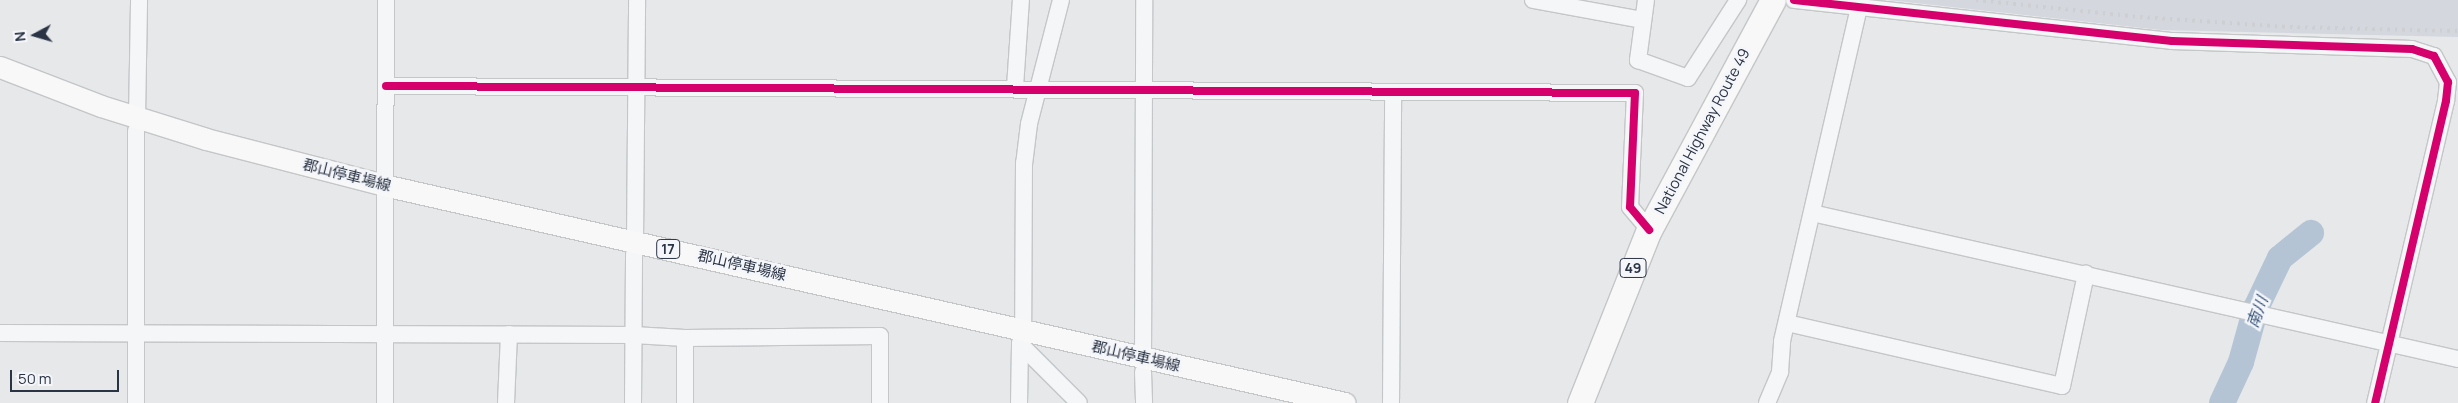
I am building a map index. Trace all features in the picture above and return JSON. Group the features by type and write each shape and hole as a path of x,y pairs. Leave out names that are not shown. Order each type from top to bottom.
{"highway":[{"name":"National Highway Route 49","path":"1580,403 1649,230 1696,138 1772,0"}],"main road":[{"name":"郡山停車場線","path":"0,67 137,124"},
{"name":"郡山停車場線","path":"0,82 137,124 387,192 1143,365 1345,403"},
{"name":"郡山停車場線","path":"1143,365 1280,403"}],"street":[{"path":"136,403 139,0"},
{"path":"386,0 386,403"},
{"path":"633,403 637,0"},
{"path":"1015,87 1021,0"},
{"path":"1019,403 1024,163 1038,89 1061,0"},
{"path":"1144,0 1144,403"},
{"path":"1533,0 1643,20"},
{"path":"1646,0 1638,60 1688,78 1738,0"},
{"path":"1794,0 2172,41 2412,49 2434,56 2448,82 2446,101 2375,403"},
{"path":"1767,403 1780,372 1782,341 1859,8"},
{"path":"386,86 635,89 1015,87 1038,89 1393,93 1635,93 1630,207 1649,230"},
{"path":"1391,403 1393,93"},
{"path":"1812,213 2458,359"},
{"path":"1787,323 2062,386 2086,274"},
{"path":"0,333 508,334 633,335 684,338 880,336 880,403"},
{"path":"506,403 508,334"},
{"path":"1021,337 1079,403"},
{"path":"684,338 685,403"}],"shaded area":[{"path":"1888,0 2458,0 2458,37 2161,30"}],"waterway":[{"name":"南川","path":"2222,403 2241,362 2256,308 2280,258 2311,233"}],"railway":[{"path":"1976,0 2140,17 2290,27 2458,31"}],"cycle path":[{"path":"1794,0 2172,41 2412,49 2434,56 2448,82 2446,101 2375,403"},
{"path":"386,86 1635,93 1630,207 1649,230"}]}
